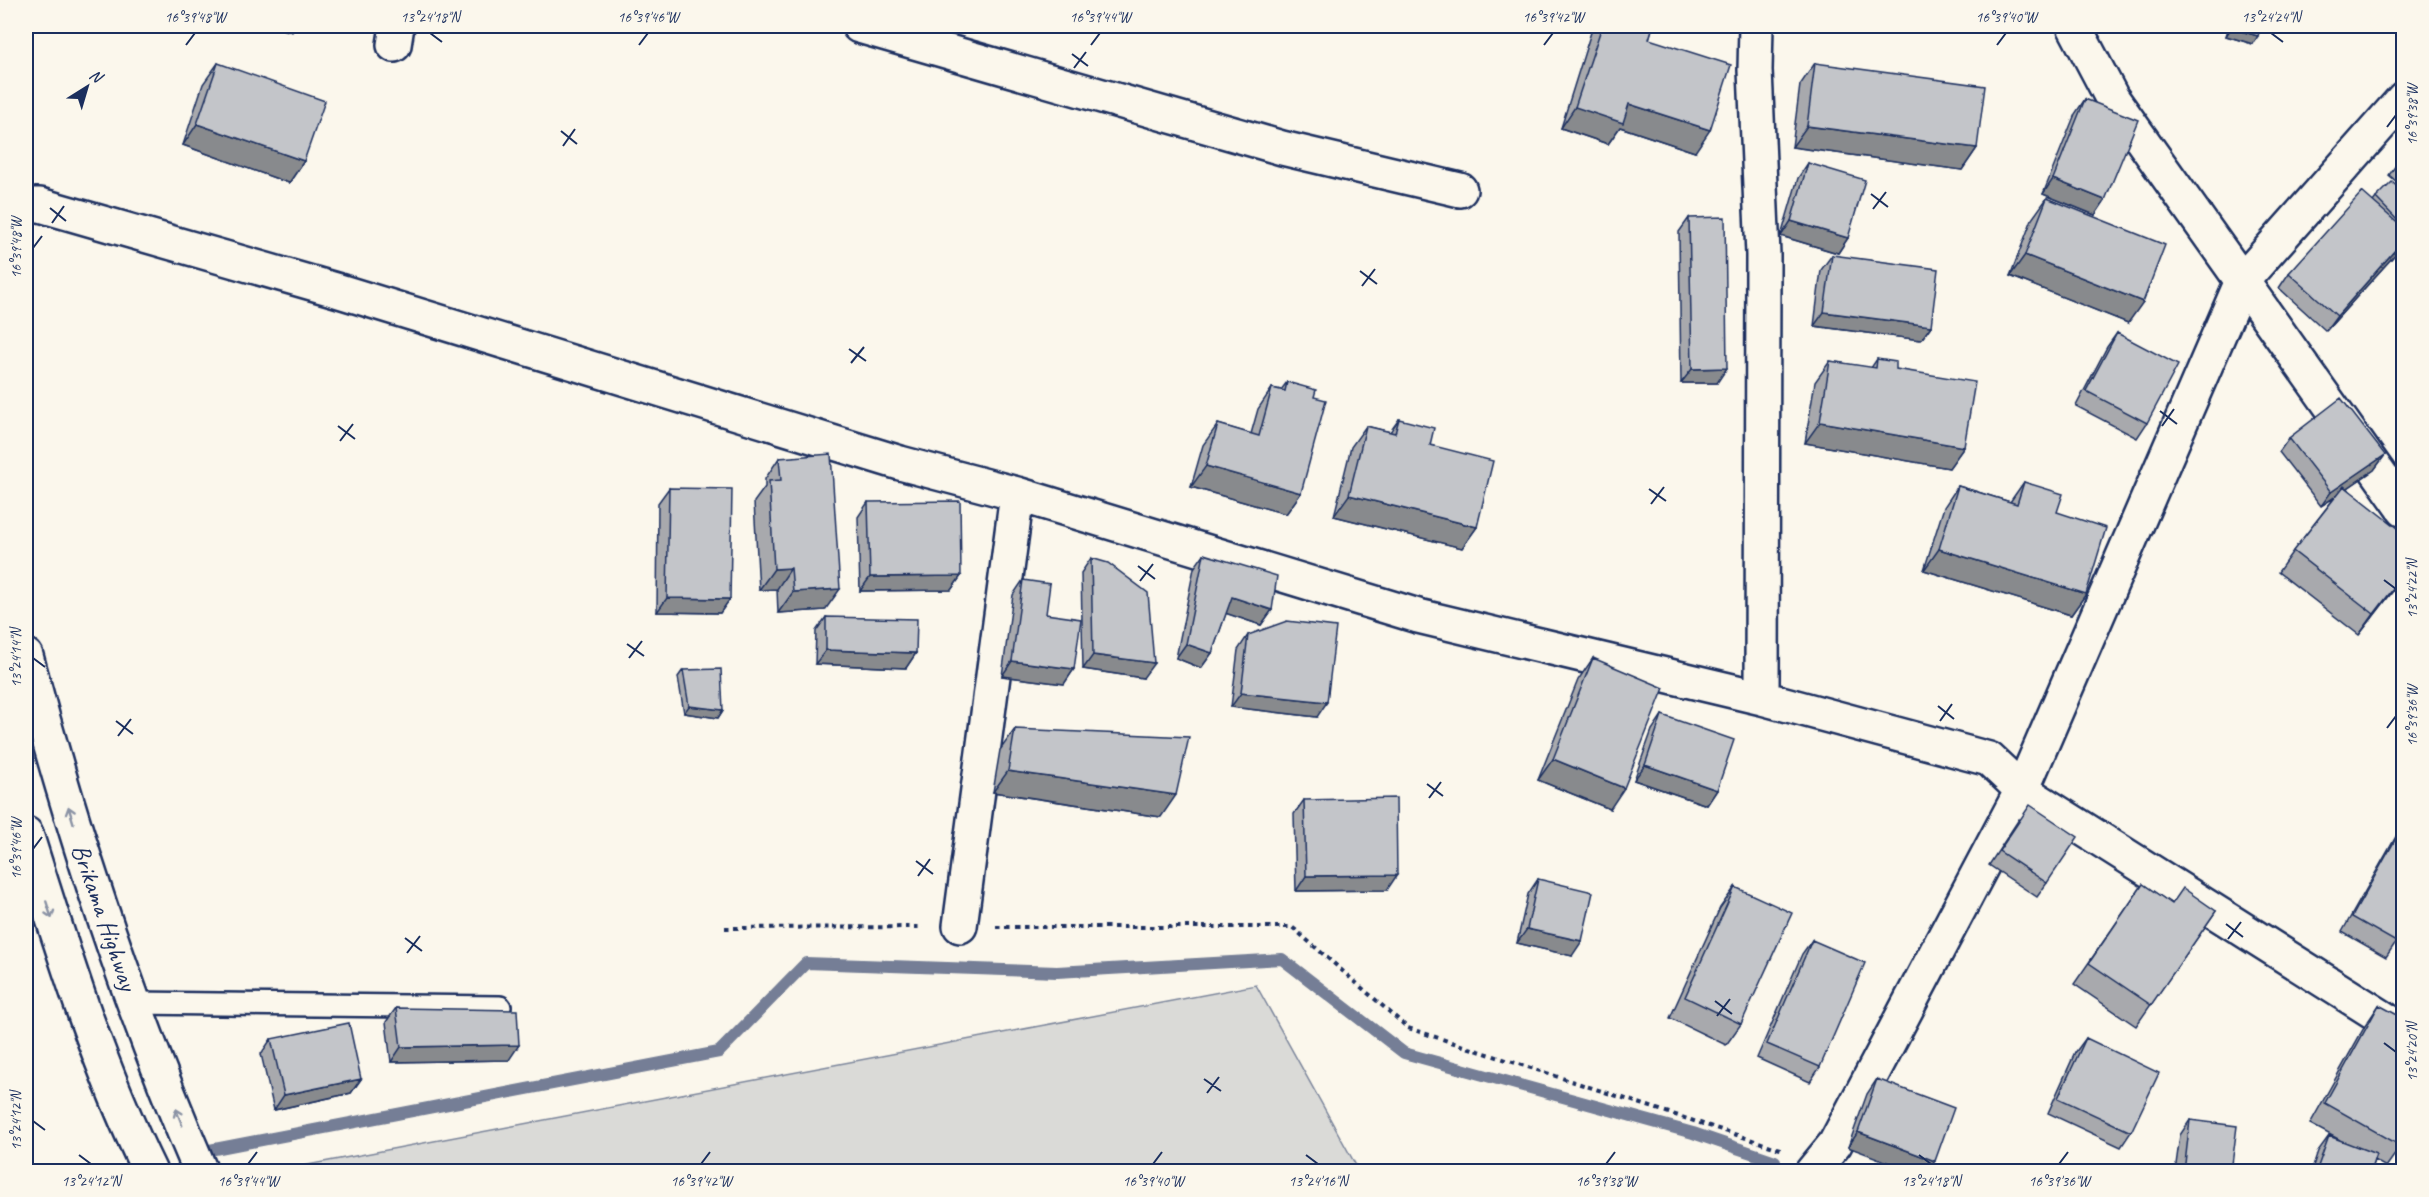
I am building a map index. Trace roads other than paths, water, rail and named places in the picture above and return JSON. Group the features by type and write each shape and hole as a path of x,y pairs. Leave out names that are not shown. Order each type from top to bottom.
{"main road":[{"path":"859,26 1282,148 1460,190"},
{"path":"1756,26 1755,70 1763,255 1762,698"},
{"path":"2074,26 2112,98 2403,509"},
{"path":"1816,1167 1836,1144 2022,790 2242,281 2403,98"},
{"path":"26,205 40,205 336,290 900,463 1017,494 1418,616 1762,698 1989,759 2022,790 2403,1031"},
{"path":"960,926 1017,494"},
{"name":"Brikama Highway","path":"26,656 47,739 87,867 134,1003 201,1172"},
{"name":"Brikama Highway","path":"26,834 72,982 134,1140 150,1172"}],"lane":[{"path":"134,1003 500,1007"}],"waterway":[{"path":"194,1153 719,1052 806,963 1057,972 1282,959 1404,1053 1693,1133 1775,1161"}]}
